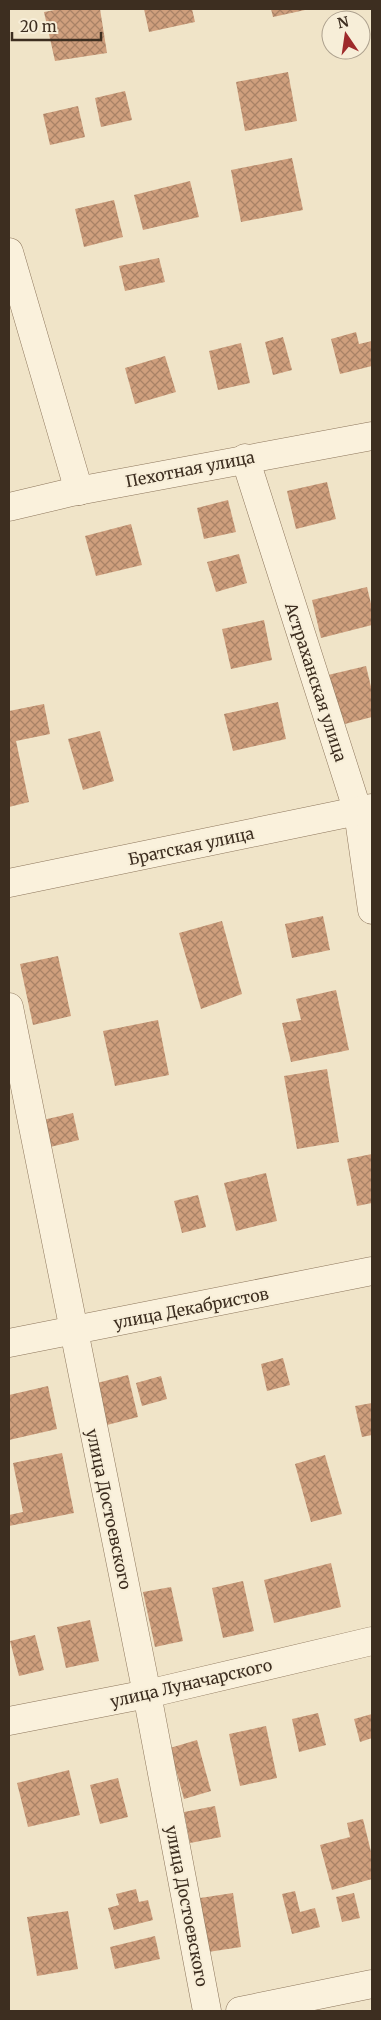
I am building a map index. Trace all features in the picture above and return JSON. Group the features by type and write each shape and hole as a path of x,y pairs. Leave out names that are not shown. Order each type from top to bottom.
{"street":[{"path":"9,252 79,491"},
{"name":"Пехотная улица","path":"9,507 245,458 372,436"},
{"name":"Астраханская улица","path":"245,458 365,810 372,910"},
{"name":"Братская улица","path":"9,883 365,810"},
{"name":"улица Достоевского","path":"9,1007 207,2011"},
{"name":"улица Декабристов","path":"9,1343 73,1332 372,1271"},
{"name":"улица Луначарского","path":"9,1721 146,1694 372,1641"},
{"path":"240,2011 372,1984"}],"building":[{"path":"60,9 100,9 107,53 55,61 44,12"},
{"path":"144,9 192,9 195,22 149,32"},
{"path":"271,9 305,9 305,10 273,17"},
{"path":"288,72 297,121 245,131 236,82"},
{"path":"125,91 132,120 101,127 95,98"},
{"path":"78,106 85,137 50,145 43,114"},
{"path":"292,158 303,210 241,222 231,170"},
{"path":"190,181 199,217 143,230 134,195"},
{"path":"114,200 123,237 84,247 75,209"},
{"path":"159,258 165,282 125,291 119,266"},
{"path":"356,332 359,344 372,341 372,366 340,374 331,339"},
{"path":"283,337 292,370 273,375 265,342"},
{"path":"241,343 250,383 218,390 209,351"},
{"path":"165,356 176,392 135,404 125,368"},
{"path":"327,482 336,519 296,529 287,491"},
{"path":"228,500 236,532 204,539 197,508"},
{"path":"131,524 142,565 96,576 85,536"},
{"path":"239,554 247,583 216,592 207,562"},
{"path":"367,587 372,608 372,625 321,638 312,600"},
{"path":"264,620 272,660 231,669 222,629"},
{"path":"366,666 372,691 372,717 341,725 328,675"},
{"path":"278,702 286,739 233,751 224,714"},
{"path":"44,704 50,734 16,741 29,802 9,807 9,711"},
{"path":"100,731 114,781 83,790 68,739"},
{"path":"323,916 330,950 292,958 285,924"},
{"path":"222,921 242,994 201,1009 179,933"},
{"path":"58,956 71,1016 33,1025 20,964"},
{"path":"336,990 349,1050 291,1062 282,1023 301,1020 296,999"},
{"path":"158,1020 169,1075 115,1086 103,1031"},
{"path":"327,1069 339,1142 297,1149 284,1076"},
{"path":"73,1113 79,1140 50,1147 43,1120"},
{"path":"372,1154 372,1203 357,1206 347,1159"},
{"path":"266,1173 277,1221 236,1231 224,1183"},
{"path":"198,1195 206,1227 182,1233 174,1201"},
{"path":"283,1358 290,1385 267,1391 261,1364"},
{"path":"128,1375 138,1417 107,1425 97,1383"},
{"path":"161,1376 167,1399 142,1406 136,1383"},
{"path":"48,1386 57,1429 9,1440 9,1395"},
{"path":"372,1403 372,1435 362,1437 355,1406"},
{"path":"62,1453 74,1513 9,1526 9,1515 23,1512 13,1463"},
{"path":"325,1455 342,1514 311,1522 295,1464"},
{"path":"331,1563 341,1607 274,1623 264,1580"},
{"path":"243,1581 254,1631 223,1638 212,1588"},
{"path":"171,1587 183,1641 155,1647 143,1592"},
{"path":"90,1620 99,1661 66,1668 57,1627"},
{"path":"35,1635 44,1670 19,1676 10,1641"},
{"path":"318,1713 326,1745 299,1752 292,1719"},
{"path":"372,1714 372,1738 360,1742 354,1719"},
{"path":"266,1726 277,1778 240,1786 229,1734"},
{"path":"197,1740 211,1791 184,1799 170,1748"},
{"path":"69,1770 80,1815 28,1827 17,1783"},
{"path":"118,1778 128,1817 100,1824 90,1785"},
{"path":"215,1806 221,1837 190,1843 184,1812"},
{"path":"363,1819 372,1856 372,1879 332,1890 320,1845 350,1837 347,1823"},
{"path":"136,1889 139,1902 148,1900 153,1920 114,1930 108,1908 119,1905 116,1894"},
{"path":"295,1891 300,1912 315,1908 320,1927 292,1934 282,1894"},
{"path":"233,1893 241,1947 208,1952 200,1898"},
{"path":"354,1893 360,1918 342,1922 336,1897"},
{"path":"68,1911 78,1969 37,1976 27,1917"},
{"path":"155,1936 160,1959 115,1969 110,1947"}]}
